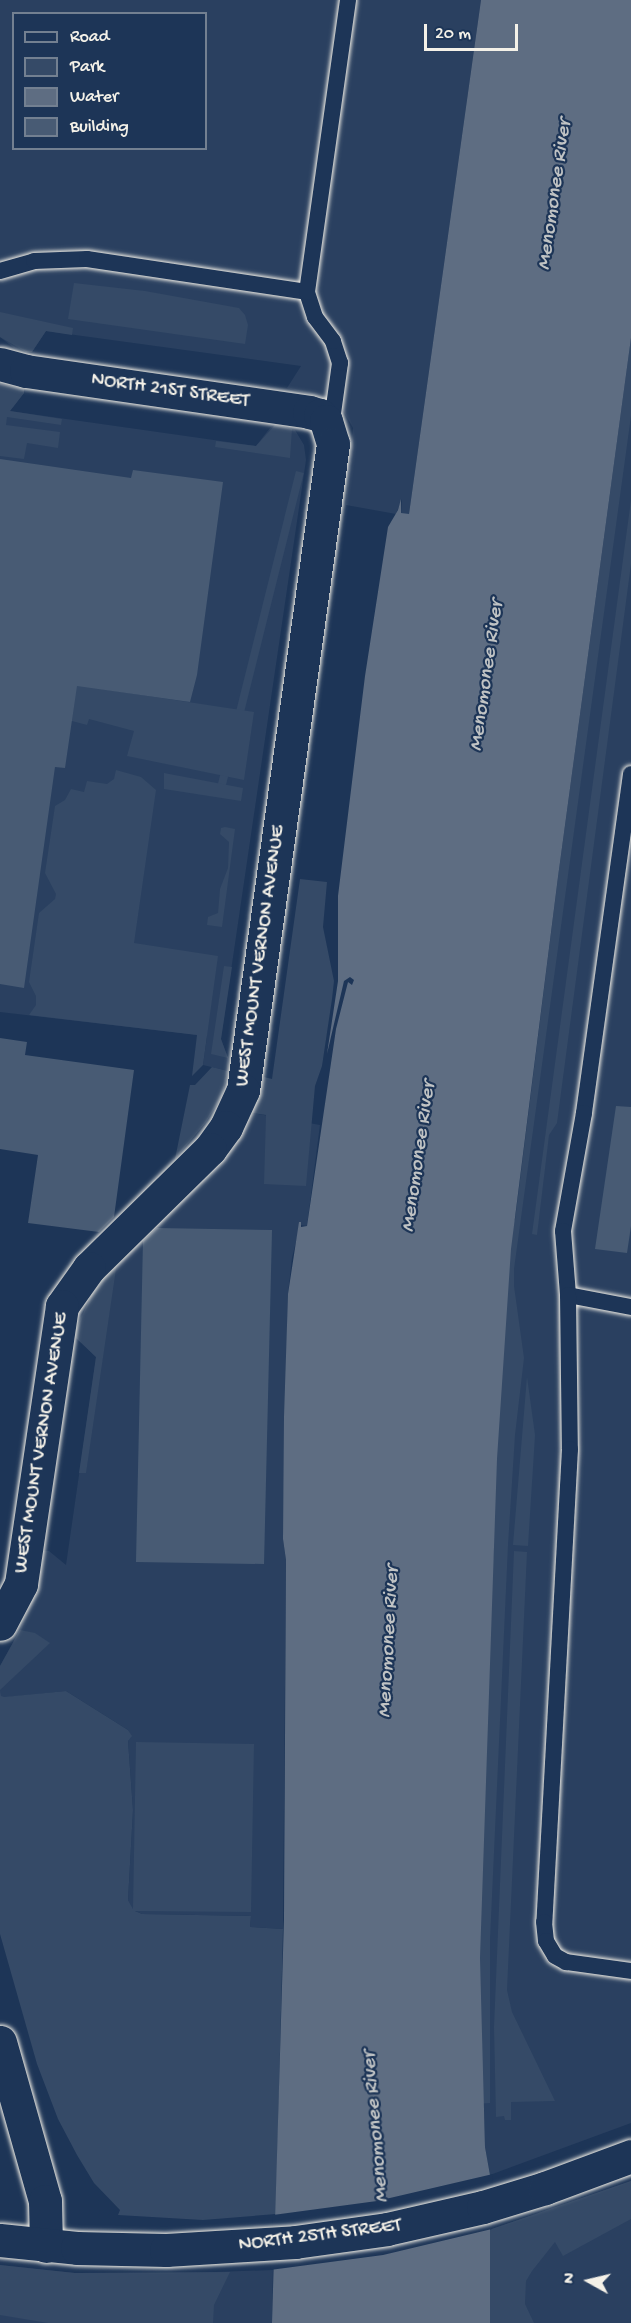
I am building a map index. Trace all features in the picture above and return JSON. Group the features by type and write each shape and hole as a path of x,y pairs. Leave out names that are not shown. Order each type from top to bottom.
{"street":[{"name":"NORTH 21ST STREET","path":"0,364 26,371 301,410 320,415 331,432"},
{"name":"WEST MOUNT VERNON AVENUE","path":"4,1608 21,1584 62,1306 89,1268 210,1149 226,1127 243,1090 330,468 333,444 331,432"},
{"path":"0,2042 45,2201 46,2246"},
{"name":"NORTH 25TH STREET","path":"0,2240 46,2246 203,2250 295,2242 387,2229 483,2207 545,2188 631,2156"}],"lane":[{"path":"331,432 340,363 333,340 315,317 307,292 348,0"},
{"path":"0,271 34,261 87,259 307,292"},
{"path":"631,774 584,1113 563,1231 568,1295 570,1449 544,1922 546,1941 555,1956 566,1962 631,1971"},
{"path":"568,1295 631,1307"}],"shaded area":[{"path":"0,0 481,0 409,514 401,514 402,499 396,514 346,505 353,428 343,410 332,400 287,388 301,366 46,331 32,352 14,348 0,337"},
{"path":"631,338 631,2123 490,2175 485,2147 480,1958 497,1459 511,1249"},
{"path":"0,384 24,389 24,393 10,411 256,446 270,428 277,425 295,430 304,445 306,460 221,1039 228,1058 228,1071 203,1065 207,1036 0,1012"},
{"path":"252,1113 320,1125 307,1226 300,1225 292,1258 288,1294 283,1539 286,1560 283,1929 250,1927 251,1916 142,1914 133,1910 128,1900 133,1810 128,1741 131,1736 128,1730 66,1691 0,1698 0,1666 20,1630 35,1591 44,1551 49,1551 66,1565 96,1357 76,1338 80,1318 106,1274 221,1161"},
{"path":"631,2181 631,2323 490,2323 489,2230"},
{"path":"0,2265 75,2273 133,2275 273,2270 272,2323 0,2323"}],"green space":[{"path":"74,283 145,291 239,308 245,315 248,325 245,344 68,319"},
{"path":"0,312 73,328 72,335 46,331 32,352 26,352 0,337"},
{"path":"631,338 631,416 514,1269 514,1286 524,1358 515,1435 508,1545 490,1940 490,2103 476,2104 462,1851 494,1546 484,1546 508,1224 515,1220 558,877"},
{"path":"0,384 24,389 24,393 10,411 62,419 61,425 7,417 6,425 60,432 58,448 27,443 24,459 0,456"},
{"path":"275,425 292,429 290,458 215,447 216,441 256,446"},
{"path":"296,471 304,473 224,794 216,792"},
{"path":"631,500 631,564 557,1123 549,1135 537,1235 532,1234"},
{"path":"72,678 102,689 254,712 244,780 127,756 134,731 89,719 87,725 72,721"},
{"path":"116,770 141,777 156,790 134,943 218,956 203,1065 192,1076 197,1035 29,1015 36,1005 36,996 29,982 39,913 55,899 56,894 45,873 55,806 65,800 71,789 84,792 87,781 107,784 114,779"},
{"path":"164,773 243,788 241,801 164,789"},
{"path":"221,828 235,829 222,927 207,925 208,917 218,913 220,889 228,868 229,842 220,834"},
{"path":"300,879 327,882 323,927 334,981 332,999 322,1066 315,1086 306,1186 264,1184 266,1115 252,1113 264,1077 272,1079"},
{"path":"224,966 232,967 221,1039 228,1058 211,1054"},
{"path":"212,1067 228,1071 222,1096 206,1122 175,1159 190,1085 195,1085"},
{"path":"117,1262 86,1473 79,1473 96,1357 76,1338 76,1330 92,1294"},
{"path":"527,1377 535,1435 528,1546 513,1545"},
{"path":"514,1551 527,1552 507,1990 512,2012 555,2101 511,2102 511,2120 505,2120 504,2116 496,2117 494,2027"},
{"path":"20,1630 35,1633 50,1643 0,1690 0,1666"},
{"path":"0,1691 1,1696 4,1697 66,1691 128,1730 132,1736 128,1741 133,1810 128,1900 133,1909 136,1742 254,1744 251,1912 135,1911 142,1914 251,1916 250,1927 283,1929 276,2214 203,2220 118,2215 120,2210 94,2183 58,2119 37,2064 0,1934"},
{"path":"631,2181 631,2219 563,2256 555,2242 532,2271 526,2281 525,2304 534,2323 490,2323 489,2230"},
{"path":"0,2265 75,2273 230,2272 214,2305 213,2323 48,2323 0,2315"}],"water":[{"name":"Menomonee River","path":"481,0 631,0 631,338 558,877 511,1249 497,1459 480,1958 485,2147 490,2175 490,2323 272,2323 284,1919 286,1560 283,1539 288,1294 299,1222 301,1222 301,1227 307,1226 336,1029 348,982 352,985 354,980 350,977 344,981 327,1054 338,981 338,896 365,676 388,527 398,510 401,499 401,513 409,514"}],"pier":[{"path":"493,2174 492,2229 383,2255 270,2270 273,2215 377,2201"}],"building":[{"path":"0,459 131,478 133,470 223,482 197,675 190,702 77,686 65,768 55,767 24,988 0,984"},
{"path":"0,1038 27,1042 25,1055 134,1070 114,1217 99,1232 28,1223 38,1155 0,1149"},
{"path":"616,1106 631,1107 631,1226 627,1253 595,1249"},
{"path":"157,1228 272,1230 264,1564 136,1562 143,1241"}]}
